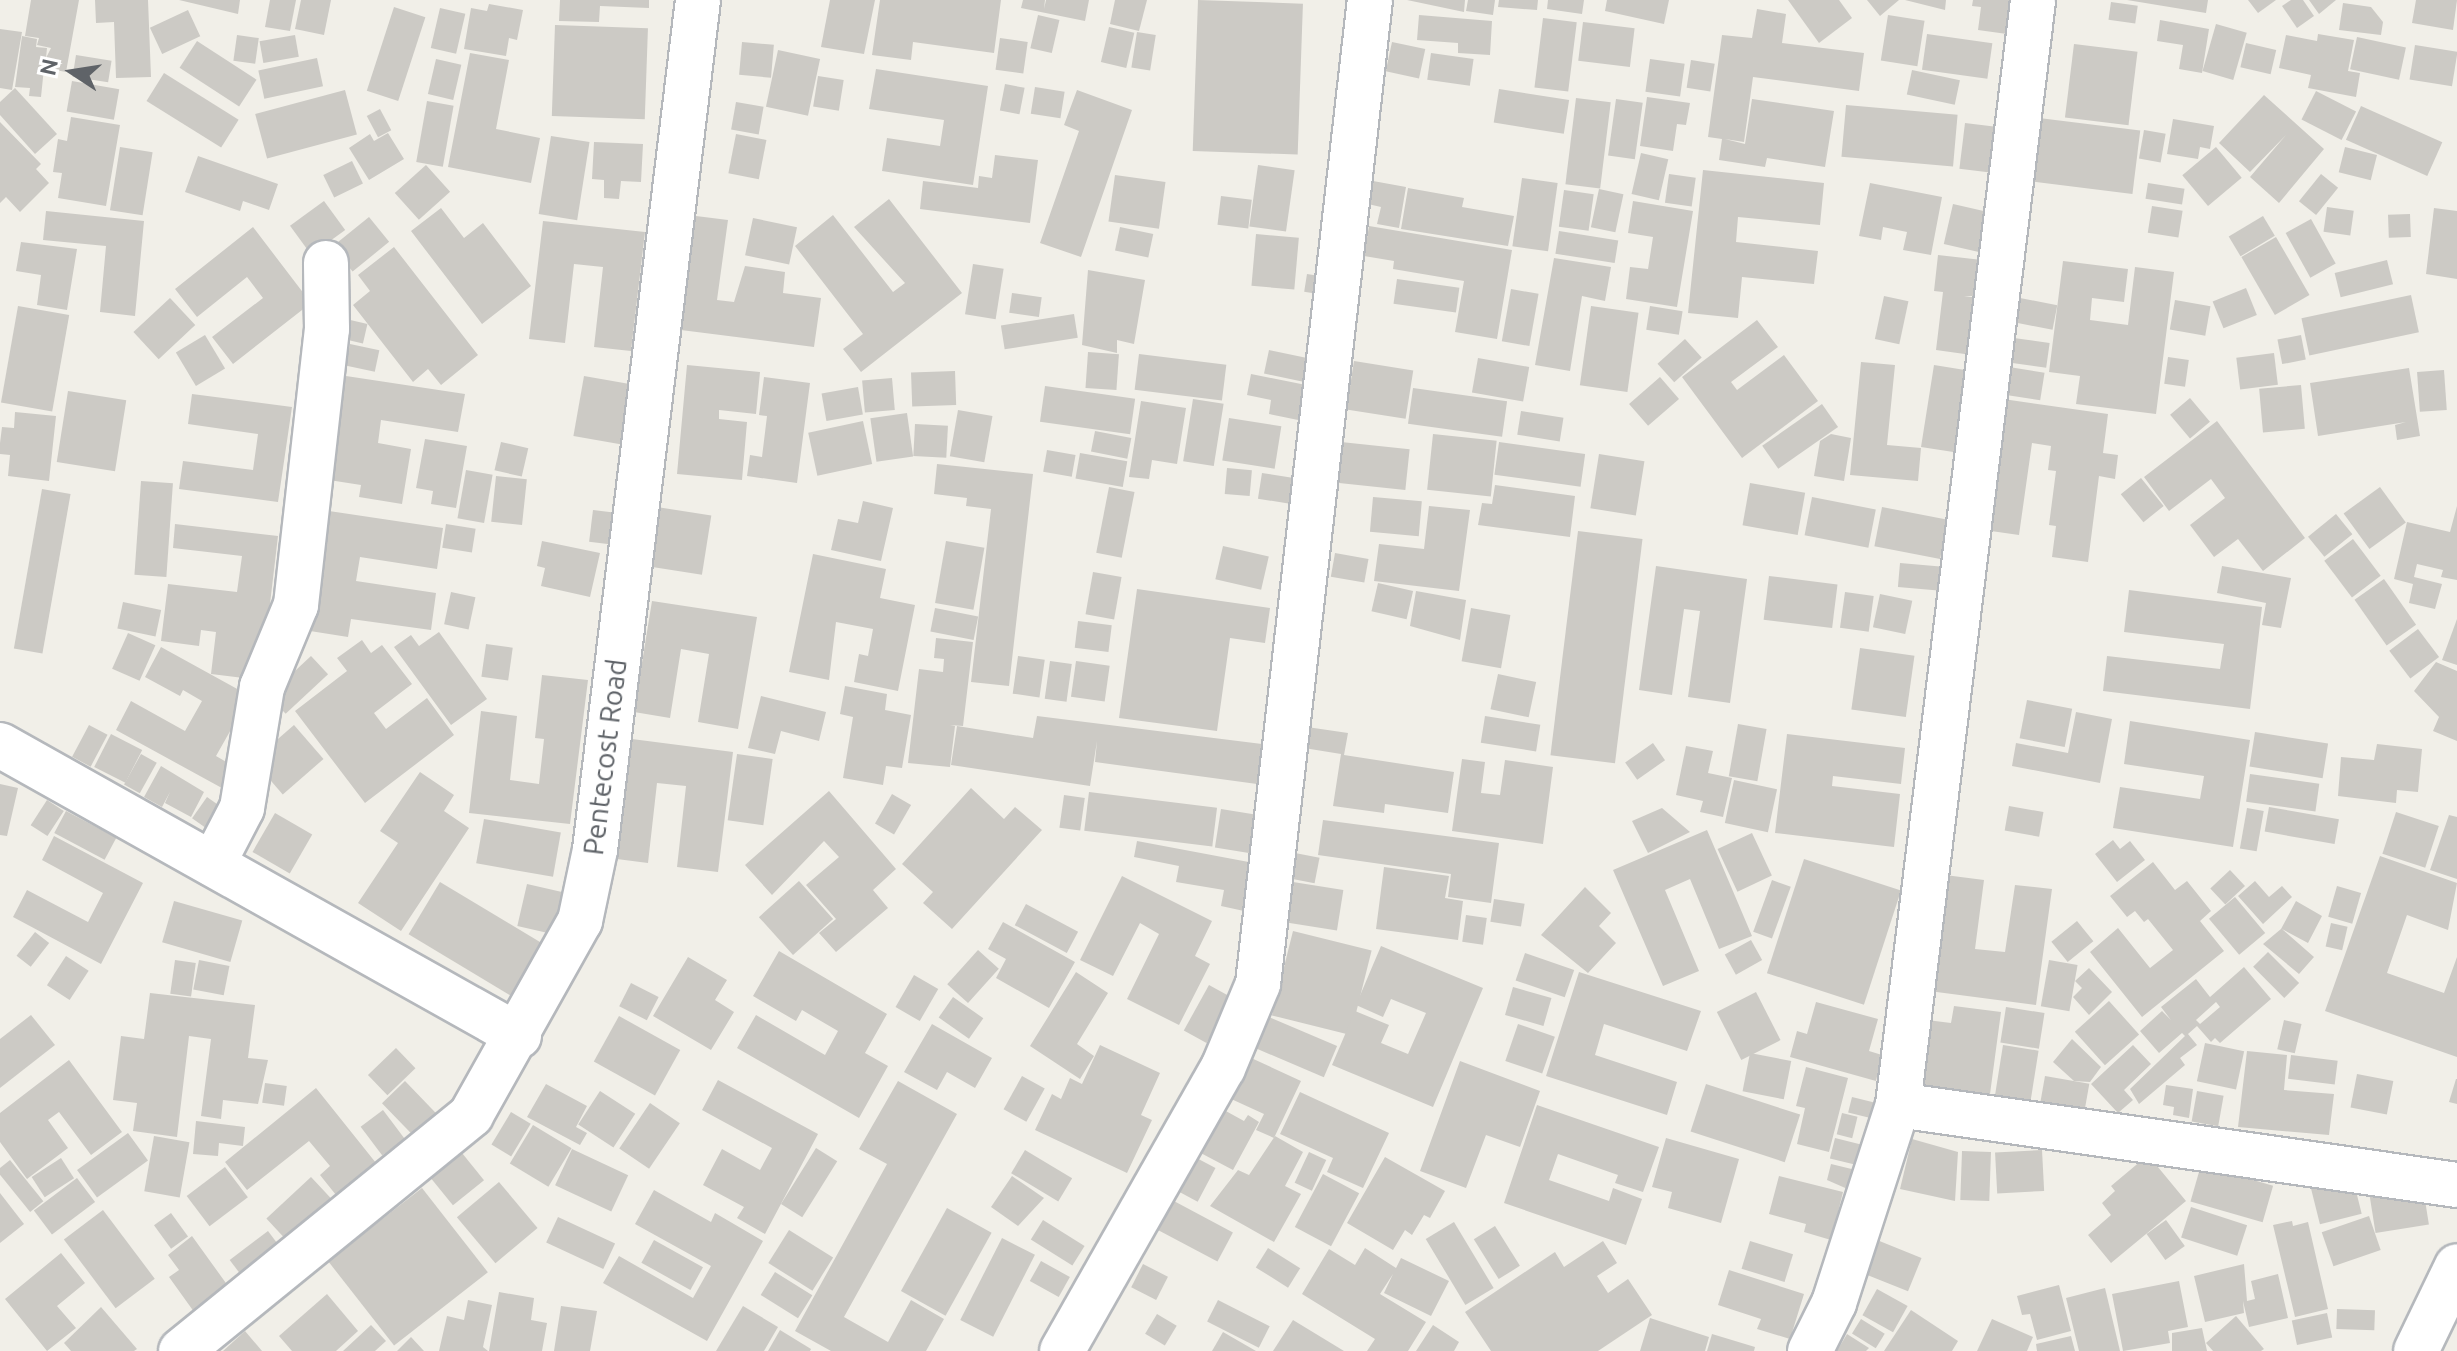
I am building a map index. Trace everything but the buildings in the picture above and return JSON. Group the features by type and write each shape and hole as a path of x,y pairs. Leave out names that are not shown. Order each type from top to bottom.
{"street":[{"name":"Pentecost Road","path":"181,1351 471,1115 519,1036 580,921 595,850 698,0"},
{"path":"1062,1351 1223,1068 1258,984 1370,0"},
{"path":"1810,1351 1834,1303 1898,1105 2033,0"},
{"path":"213,864 242,808 262,687 296,605 327,329 326,263"},
{"path":"0,745 519,1036"},
{"path":"1898,1105 2457,1185"},
{"path":"2416,1351 2457,1266"}]}
